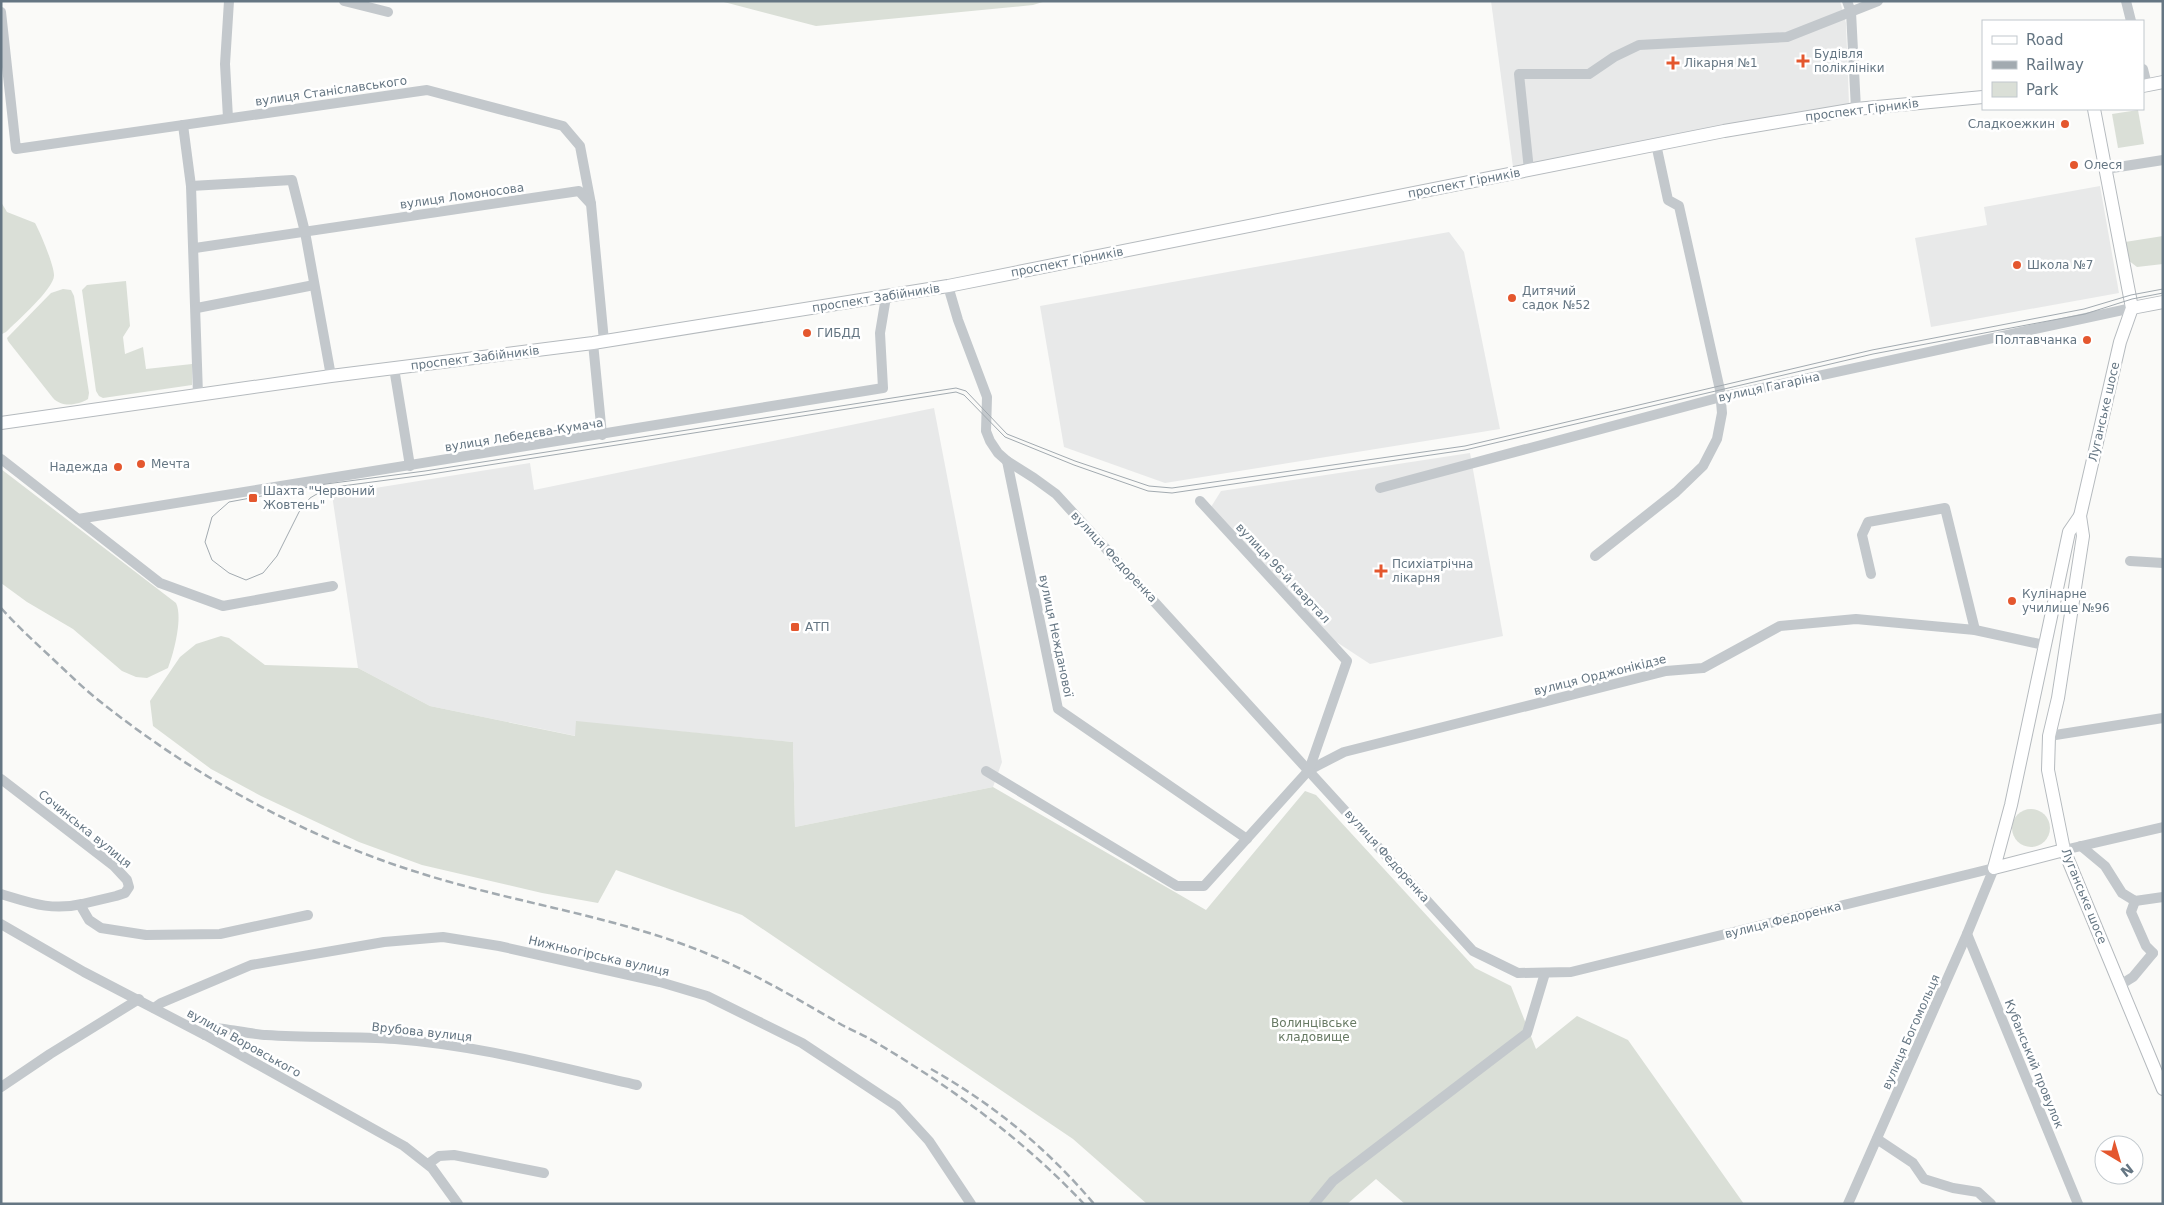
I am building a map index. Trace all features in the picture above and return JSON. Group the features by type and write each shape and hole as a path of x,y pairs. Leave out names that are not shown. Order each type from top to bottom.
{"main road":[{"path":"2145,85 2163,82"},
{"name":"проспект Гірників","path":"948,286 1656,144 1856,109 1982,97"},
{"path":"2098,112 2106,169 2132,308"},
{"name":"проспект Забійників","path":"1,423 331,376 599,342 948,286"},
{"name":"вулиця Гагаріна","path":"2132,308 2163,302"},
{"name":"Луганське шосе","path":"2132,308 2120,342 2080,516 2083,536 2058,698 2049,736 2048,770 2064,850 2160,1075 2163,1089"},
{"name":"Луганське шосе","path":"1994,868 2011,805 2069,532 2080,516"},
{"name":"вулиця Федоренка","path":"1994,868 2064,850"}],"street":[{"path":"228,118 225,64 229,1"},
{"path":"344,1 388,12"},
{"path":"1529,170 1518,74 1589,74 1614,57 1639,45 1787,37 1849,6 1878,1"},
{"path":"2126,1 2131,20"},
{"path":"1849,6 1856,109"},
{"name":"вулиця Станіславського","path":"1,12 16,149 427,90 563,126 580,146 590,204"},
{"path":"183,125 191,186 195,248 198,395"},
{"path":"1594,556 1676,492 1703,466 1717,439 1722,413 1721,397 1679,206 1668,200 1656,144"},
{"path":"2106,169 2163,160"},
{"path":"191,186 292,180 305,232 331,376"},
{"name":"вулиця Ломоносова","path":"195,248 579,191 590,204"},
{"path":"590,204 599,342 602,435"},
{"path":"197,308 314,285"},
{"name":"вулиця Федоренка","path":"948,286 958,320 987,397 986,431 998,453 1056,494 1473,951 1518,973 1571,972 1994,868"},
{"name":"вулиця Лебедєва-Кумача","path":"78,519 883,388 880,333 886,296"},
{"name":"вулиця Гагаріна","path":"1380,488 1721,397 2132,308"},
{"path":"394,368 410,466"},
{"path":"1,459 160,583 223,606 333,586"},
{"name":"вулиця Нежданової","path":"1007,461 1058,709 1247,840"},
{"name":"вулиця 96-й квартал","path":"1200,501 1347,661 1309,770"},
{"path":"1871,574 1862,535 1868,522 1945,508 1975,630"},
{"path":"2130,561 2163,562"},
{"name":"вулиця Орджонікідзе","path":"1309,770 1344,752 1666,671 1704,668 1780,626 1856,619 1975,630 2044,645"},
{"path":"2049,736 2163,718"},
{"path":"986,771 1177,886 1204,886 1309,770"},
{"name":"Сочинська вулиця","path":"1,779 114,866 129,884 128,890 125,893 82,904"},
{"path":"2064,850 2163,827"},
{"path":"2081,846 2105,866 2122,893 2135,901 2163,897"},
{"name":"вулиця Богомольця","path":"1848,1204 1967,934 1994,868"},
{"path":"1,894 51,907 82,904 82,908 89,920 100,928 146,934 220,934 308,915"},
{"path":"2120,985 2133,977 2158,952 2146,946 2130,912 2135,901"},
{"name":"вулиця Воровського","path":"1,924 84,972 205,1035 404,1146 428,1164 442,1180 458,1204"},
{"name":"Кубанський провулок","path":"1967,934 2078,1204"},
{"name":"Нижньогірська вулиця","path":"154,1008 161,1003 251,965 342,948 425,938 458,938 600,967 707,996 802,1043 897,1106 929,1141 971,1204"},
{"path":"1314,1204 1333,1181 1527,1034 1545,973"},
{"path":"1,1087 50,1054 138,1000"},
{"name":"Врубова вулиця","path":"205,1035 211,1028 216,1027 236,1032 266,1035 395,1040 454,1046 637,1085"},
{"path":"1877,1139 1913,1163 1924,1178 1953,1188 1978,1192 1991,1204"},
{"path":"428,1164 439,1156 454,1155 544,1173"}],"shaded area":[{"name":"Лікарня №1","path":"1491,1 1840,1 1846,23 1849,104 1513,167"},
{"name":"Школа №7","path":"2100,186 2119,293 1931,327 1915,238 1987,225 1984,207"},
{"path":"1449,232 1464,252 1500,429 1165,483 1064,447 1040,306"},
{"path":"934,408 1002,762 993,787 795,827 793,742 576,722 576,736 430,706 358,668 332,495 530,463 534,490"},
{"name":"Психіатрічна лікарня","path":"1470,453 1503,636 1370,664 1335,641 1211,507 1221,491"}],"green space":[{"path":"720,1 1046,1 1033,5 816,26"},
{"path":"2138,110 2144,144 2118,148 2112,114"},
{"path":"1,202 7,212 35,223 54,275 53,281 42,296 2,334"},
{"path":"2163,236 2163,264 2137,267 2128,260 2125,242"},
{"path":"126,281 130,326 123,337 125,354 143,347 146,369 192,364 192,385 103,398 99,396 96,391 82,290 87,285"},
{"path":"63,289 71,290 74,296 89,393 88,399 80,403 65,404 53,398 7,338 51,293"},
{"path":"1,469 176,603 179,617 178,626 168,668 147,678 136,677 122,671 73,629 27,602 1,583"},
{"name":"Волинцівське кладовище","path":"221,636 229,638 265,665 358,668 430,706 575,736 576,721 793,742 795,827 993,787 1206,910 1305,791 1316,795 1475,968 1511,986 1536,1049 1577,1016 1628,1040 1744,1204 1405,1204 1376,1179 1347,1204 1147,1204 1073,1139 742,915 616,870 598,903 542,893 422,865 359,842 261,796 211,769 153,726 150,701 180,657 196,644"},
{"path":"2031,809 2044,815 2050,828 2044,841 2031,847 2018,841 2012,828 2018,815"}],"tram line":[{"path":"2163,289 2131,295 2084,309 1872,350 1465,446 1172,488 1149,486 1075,461 1007,434 966,391 956,388 425,471 326,484 229,502 212,517 205,542 212,560 229,573 246,580 263,573 277,556 299,512 310,498 327,488 425,475 956,392 964,395 1005,437 1074,465 1148,491 1172,493 1465,450 1873,354 2085,314 2132,299 2163,293"}],"railway":[{"path":"1,608 34,642 97,699 172,754 252,802 336,842 379,859 455,884 653,934 705,953 745,971 870,1039 955,1094 1035,1156 1084,1204"},
{"path":"931,1069 976,1097 1039,1146 1094,1204"}],"place":[{"name":"Будівля поліклініки","path":"1803,61"},
{"name":"Лікарня №1","path":"1673,63"},
{"name":"Сладкоежкин","path":"2065,124"},
{"name":"Олеся","path":"2074,165"},
{"name":"Школа №7","path":"2017,265"},
{"name":"Дитячий садок №52","path":"1512,298"},
{"name":"ГИБДД","path":"807,333"},
{"name":"Полтавчанка","path":"2087,340"},
{"name":"Мечта","path":"141,464"},
{"name":"Надежда","path":"118,467"},
{"name":"Шахта \"Червоний Жовтень\"","path":"253,498"},
{"name":"Психіатрічна лікарня","path":"1381,571"},
{"name":"Кулінарне училище №96","path":"2012,601"},
{"name":"АТП","path":"795,627"}]}
